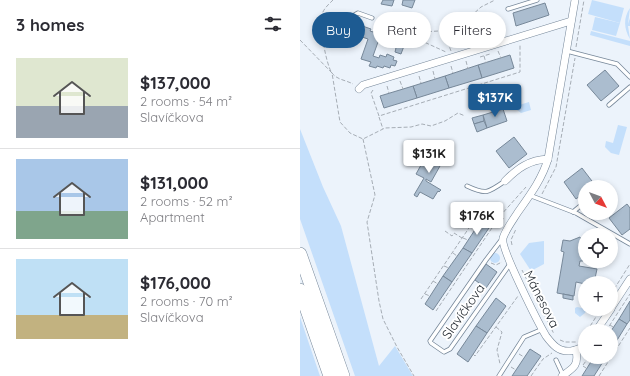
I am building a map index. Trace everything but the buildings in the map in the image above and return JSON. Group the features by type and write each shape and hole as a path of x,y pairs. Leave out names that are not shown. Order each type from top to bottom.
{"highway":[{"path":"300,254 344,376"},
{"path":"300,290 330,376"}],"street":[{"name":"Slavíčkova","path":"502,239 514,225 529,195 540,180 548,159 575,0"},
{"path":"359,89 363,85 398,74 451,61 572,21"},
{"path":"505,181 512,174 529,163 537,160 548,159"},
{"path":"502,239 510,261"},
{"name":"Mánesova","path":"510,261 543,329 550,341 560,349"},
{"path":"618,298 630,279"},
{"path":"560,349 576,350 577,358 576,363 570,372 563,376"}],"lane":[{"path":"508,9 537,0"},
{"path":"365,16 372,18"},
{"path":"567,51 618,64 630,77"},
{"path":"609,104 630,87"},
{"path":"467,186 480,192 484,192 490,191 505,181"},
{"path":"529,195 573,212 630,244"},
{"path":"573,212 578,208"},
{"name":"Slavíčkova","path":"502,239 430,341 431,343 444,352 450,349 510,261"},
{"path":"499,376 524,337 543,329"},
{"path":"556,360 563,376"}],"path":[{"path":"333,0 324,10 321,19 328,64 332,73 340,122 350,133 363,139"},
{"path":"476,12 492,0 495,0"},
{"path":"537,197 542,195 556,167 584,0"},
{"path":"372,18 371,22 373,23"},
{"path":"300,40 338,79 351,83 359,89"},
{"path":"379,116 520,72 520,44"},
{"path":"431,45 448,53 451,61"},
{"path":"449,48 453,73"},
{"path":"498,51 501,58"},
{"path":"478,58 491,54"},
{"path":"484,56 486,63"},
{"path":"466,61 468,69"},
{"path":"433,71 435,79"},
{"path":"398,74 403,89"},
{"path":"418,76 421,83"},
{"path":"387,86 389,93"},
{"path":"374,89 372,93 383,129"},
{"path":"363,139 383,129 411,127 422,124 431,126 445,121 458,113 465,116"},
{"path":"363,139 375,195 367,222 378,301 383,319 414,376"},
{"path":"436,311 500,216 530,182"},
{"path":"421,299 471,225 486,208 489,208 514,225 511,240 512,247"},
{"path":"471,225 476,228"},
{"path":"445,231 452,236 454,233 468,240"},
{"path":"452,253 457,256"},
{"path":"486,260 496,265 510,261"},
{"path":"618,283 630,264"},
{"path":"444,265 449,268"},
{"path":"521,269 555,336"},
{"path":"433,281 438,284"},
{"path":"473,354 475,356 503,315 523,290"},
{"path":"425,293 430,296"},
{"path":"611,324 630,294"},
{"path":"620,309 624,311"},
{"path":"492,326 502,332 497,350 502,371"},
{"path":"618,347 630,328"},
{"path":"622,332 626,334"},
{"path":"559,340 565,342 575,342 578,340"},
{"path":"531,376 543,359 560,349"},
{"path":"596,373 599,376 606,364"}],"shaded area":[{"path":"592,0 624,8 620,23 588,14"},
{"path":"630,8 628,24 630,18 630,26 628,26 630,39 626,31 625,20"},
{"path":"595,17 620,23 616,36 592,30"},
{"path":"591,31 630,41 630,46 590,35"},
{"path":"529,102 531,110 521,113 517,110 519,105"},
{"path":"618,125 627,127 619,155 611,153 605,147 606,141 613,143"},
{"path":"300,129 323,187 341,226 379,366 395,346 413,376 355,376 300,219"},
{"path":"544,241 544,264 531,271 520,254 529,243"},
{"path":"493,253 497,253 499,254 499,262 493,263 490,260 490,256"},
{"path":"578,307 578,315 575,313 575,308"},
{"path":"300,317 320,376 300,376"}]}
